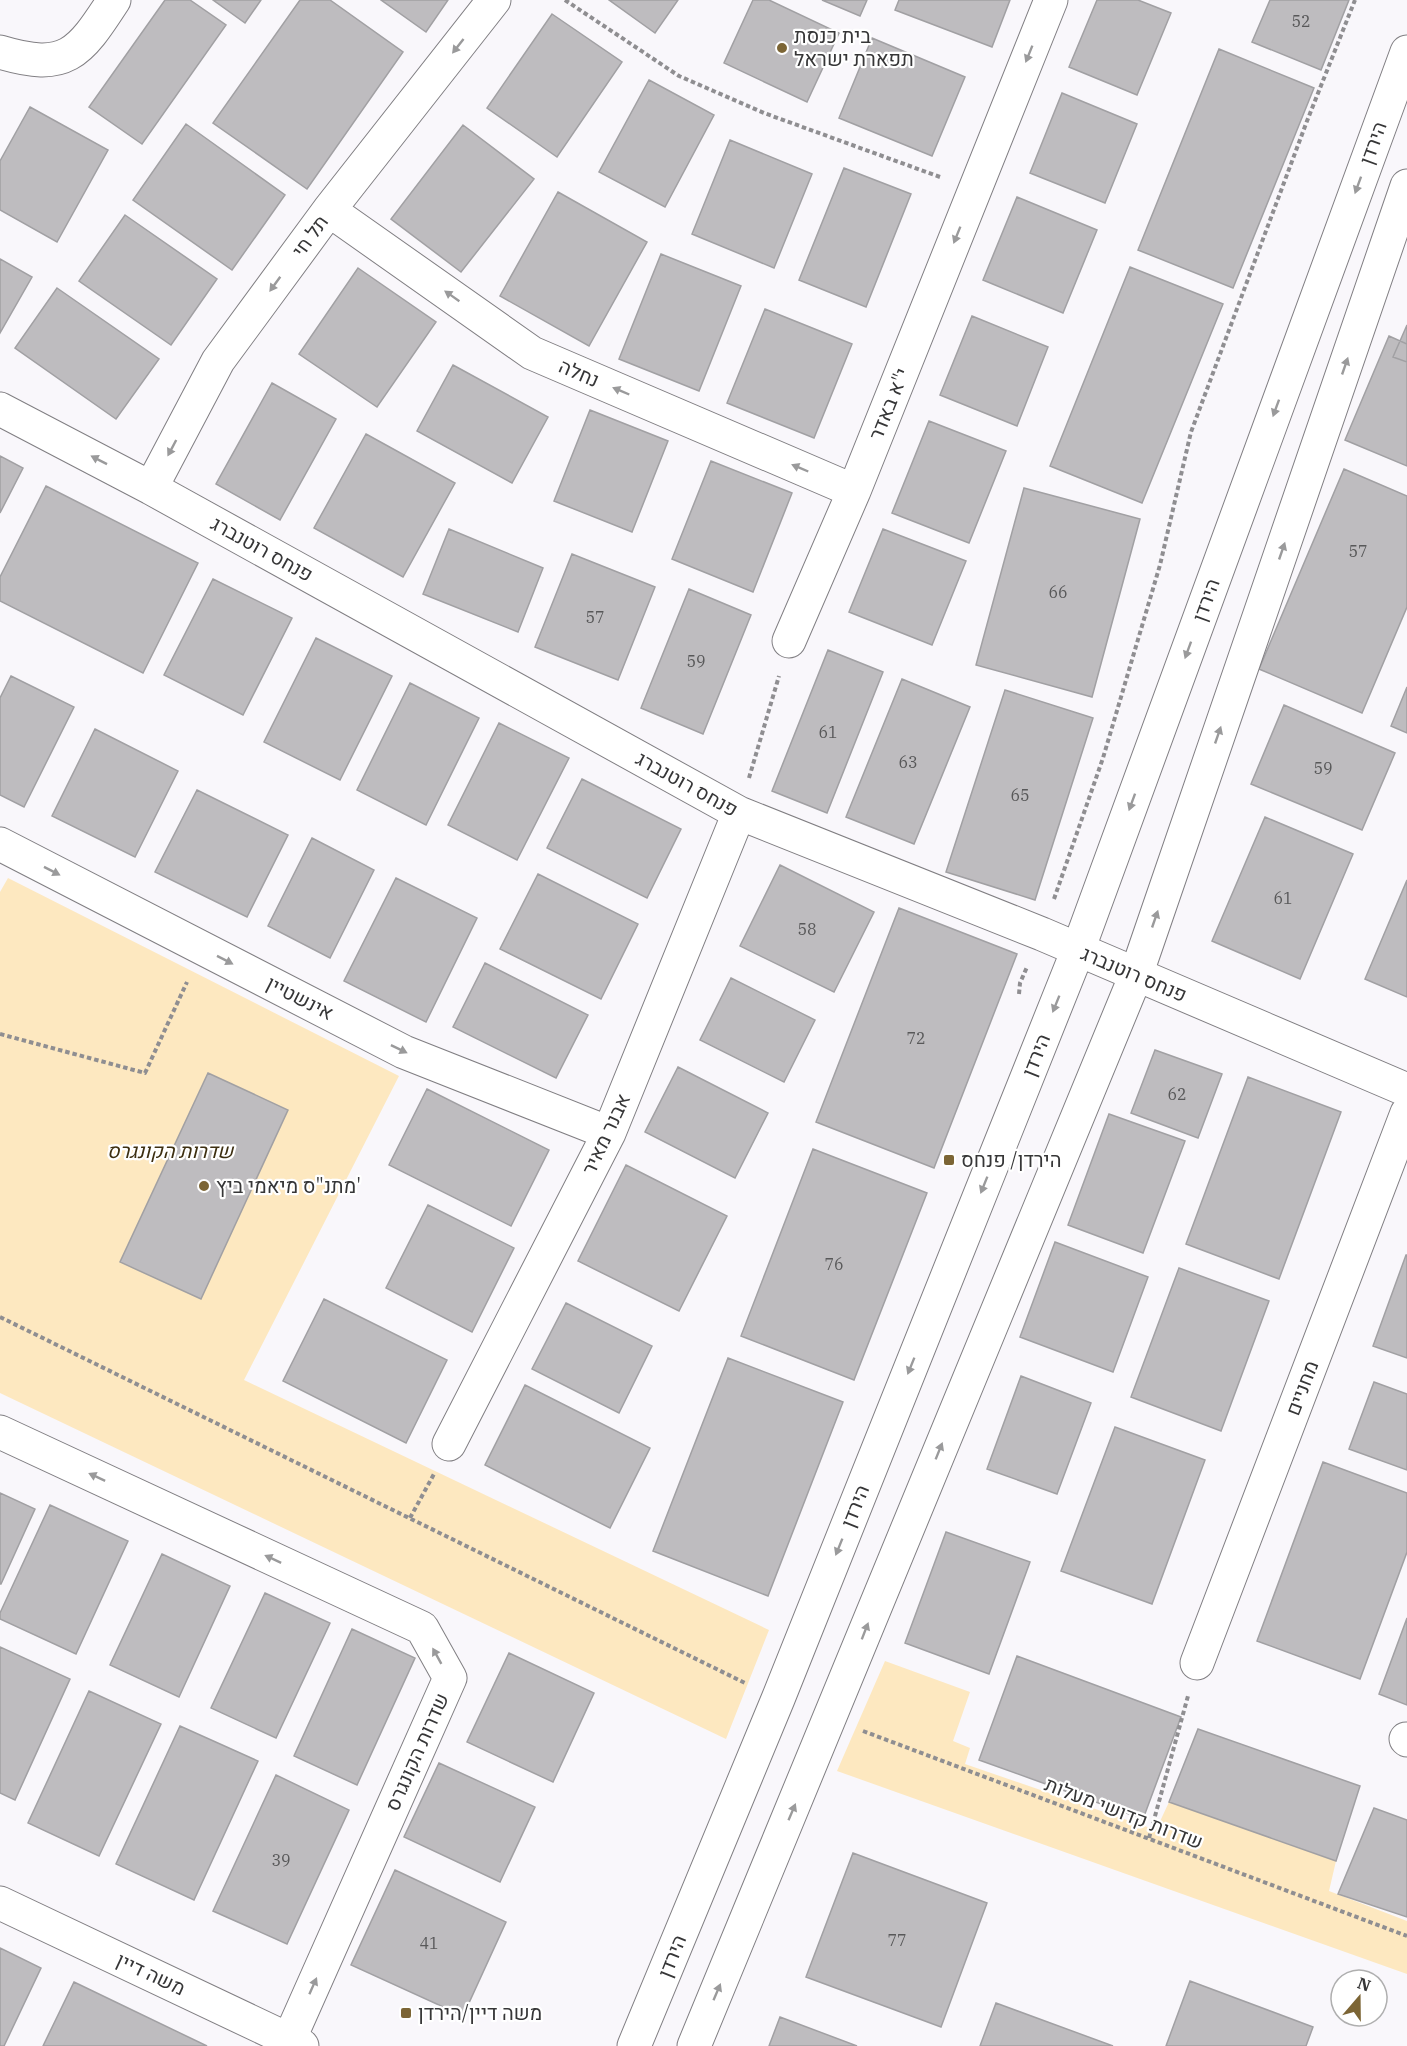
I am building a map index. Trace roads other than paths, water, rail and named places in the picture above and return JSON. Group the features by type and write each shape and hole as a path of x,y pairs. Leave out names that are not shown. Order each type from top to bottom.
{"street":[{"path":"0,52 28,61 54,61 73,52 89,39 114,0"},
{"name":"תל חי","path":"151,488 218,362 329,210 494,0"},
{"name":"י\"א באדר","path":"789,641 854,491 1051,0"},
{"name":"הירדן","path":"634,2046 778,1699 1078,950 1407,52"},
{"path":"694,2046 831,1719 886,1578 1136,975 1407,186"},
{"name":"נחלה","path":"329,210 532,352 854,491"},
{"name":"פנחס רוטנברג","path":"0,409 151,488 739,813 1042,934 1407,1090"},
{"name":"אבנר מאיר","path":"449,1444 609,1132 739,813"},
{"name":"אינשטיין","path":"0,844 404,1052 609,1132"},
{"name":"מחניים","path":"1197,1663 1407,1113"},
{"name":"שדרות הקונגרס","path":"0,1432 422,1628 450,1678 296,2043"},
{"name":"משה דיין","path":"0,1903 296,2043"}],"place":[{"name":"בית כנסת תפארת ישראל","path":"782,48"},
{"name":"הירדן/ פנחס","path":"949,1160"},
{"name":"מתנ\"ס מיאמי ביץ'","path":"204,1186"},
{"name":"משה דיין/הירדן","path":"406,2013"}]}
